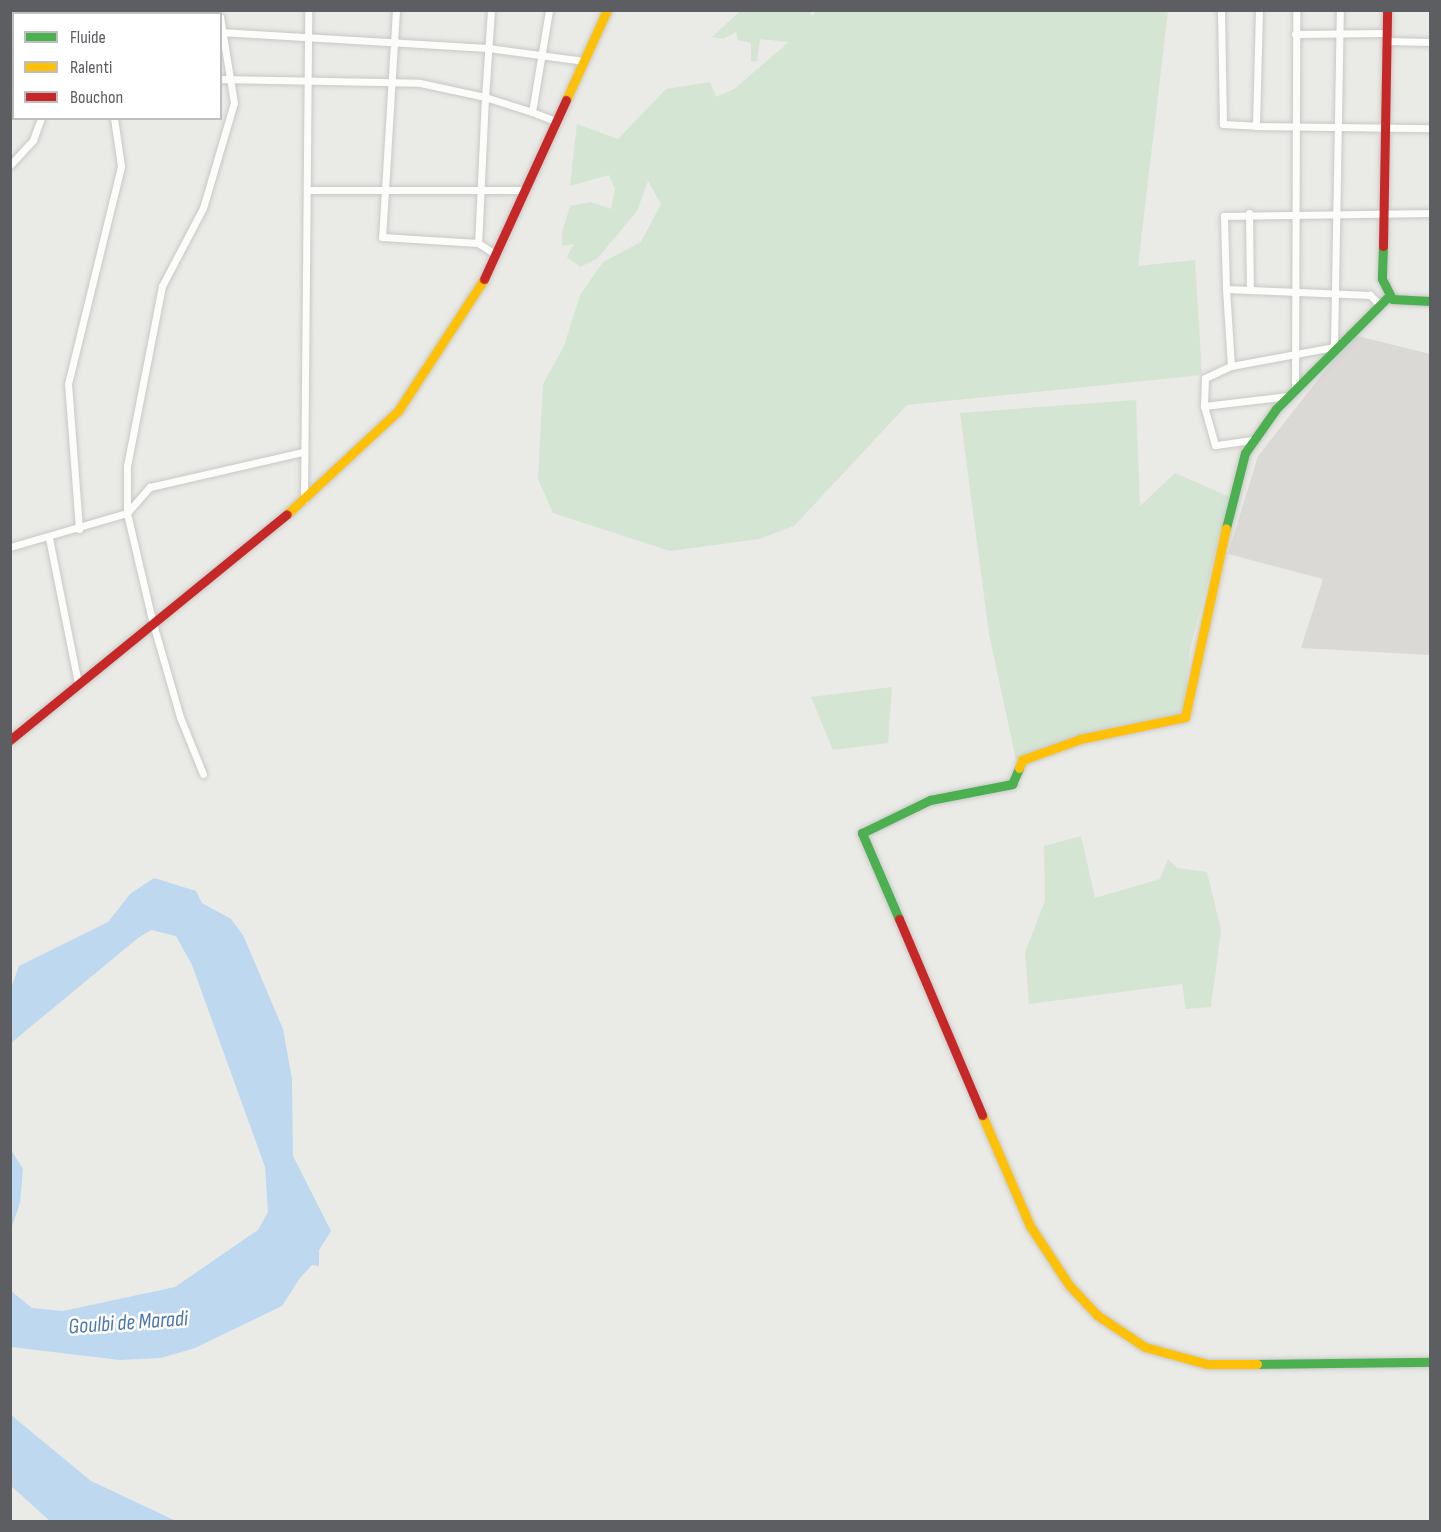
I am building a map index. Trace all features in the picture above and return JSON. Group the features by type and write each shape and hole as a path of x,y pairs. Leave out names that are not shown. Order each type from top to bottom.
{"street":[{"path":"304,500 308,10"},
{"path":"396,10 382,188 382,237 478,243 495,254"},
{"path":"478,243 479,190 491,10"},
{"path":"532,112 549,10"},
{"path":"10,740 152,620 351,461 398,411 472,302 524,190 553,120 584,61 607,10"},
{"path":"1221,10 1224,124 1431,128"},
{"path":"1256,126 1259,10"},
{"path":"1292,392 1296,10"},
{"path":"1334,347 1340,10"},
{"path":"1387,10 1382,279 1389,296"},
{"path":"222,32 307,40 488,48 584,61"},
{"path":"1295,34 1340,34 1431,42"},
{"path":"203,774 180,717 152,620 127,513 129,448 162,286 203,208 232,112 232,80 222,36"},
{"path":"222,80 307,80 443,85 553,120"},
{"path":"10,165 33,140 40,120"},
{"path":"79,529 69,384 121,166 114,120"},
{"path":"307,190 382,188 524,190"},
{"path":"1249,213 1250,290"},
{"path":"1231,366 1223,218 1249,213 1431,213"},
{"path":"1226,289 1336,292 1371,296 1379,304"},
{"path":"1431,301 1389,296 1334,347 1252,440 1233,494 1185,717 1087,737 1023,759 1012,784 930,800 862,832 1030,1226 1069,1285 1097,1316 1145,1347 1207,1364 1431,1362"},
{"path":"1252,440 1215,445 1203,406 1205,378 1231,366 1334,347"},
{"path":"1203,406 1292,392"},
{"path":"10,547 49,538 127,513 150,488 303,452"},
{"path":"49,538 78,683"}],"shaded area":[{"path":"1353,335 1430,354 1430,655 1301,648 1323,579 1228,554 1258,456"}],"green space":[{"path":"817,10 1168,11 1138,266 1195,260 1202,375 907,405 794,526 759,539 670,551 553,513 538,479 543,384 564,346 580,295 603,262 641,242 661,204 648,181 637,211 597,259 580,267 567,257 574,244 562,246 562,232 570,206 591,202 611,209 615,189 609,175 570,186 577,124 618,139 666,89 710,82 716,97 734,89 789,42 760,39 757,61 751,62 751,43 738,40 736,32 723,39 712,37 739,12 810,11 812,16"},
{"path":"1136,400 1140,506 1175,473 1230,497 1190,649 1183,716 1016,760 989,634 960,413"},
{"path":"892,687 888,743 833,750 811,697"},
{"path":"1081,836 1095,898 1160,879 1168,859 1177,868 1207,872 1221,930 1211,1007 1186,1009 1182,984 1029,1004 1025,952 1045,901 1044,846"}],"water":[{"name":"Goulbi de Maradi","path":"154,878 196,891 202,903 231,919 243,935 283,1029 292,1079 293,1156 331,1231 319,1250 319,1266 312,1265 300,1278 282,1306 195,1348 161,1358 120,1360 11,1347 11,1291 32,1308 63,1311 175,1287 258,1230 268,1212 265,1167 192,965 176,936 151,930 138,938 11,1043 11,988 19,966 108,922 130,894"},
{"path":"11,1150 23,1169 20,1203 11,1229"},
{"path":"11,1415 91,1481 176,1521 50,1521 11,1486"}],"traffic: fast":[{"path":"1383,246 1382,279 1392,299 1430,301"},
{"path":"1226,528 1245,453 1276,409 1389,296"},
{"path":"899,919 862,833 930,800 1012,784 1019,768"},
{"path":"1257,1364 1430,1362"}],"traffic: slow":[{"path":"566,100 607,10"},
{"path":"287,514 398,411 484,279"},
{"path":"1019,768 1022,760 1080,739 1185,717 1226,528"},
{"path":"982,1115 1030,1226 1069,1285 1097,1315 1145,1347 1207,1364 1257,1364"}],"traffic: jam":[{"path":"1383,246 1387,10"},
{"path":"484,279 566,100"},
{"path":"10,740 287,514"},
{"path":"899,919 982,1115"}]}
